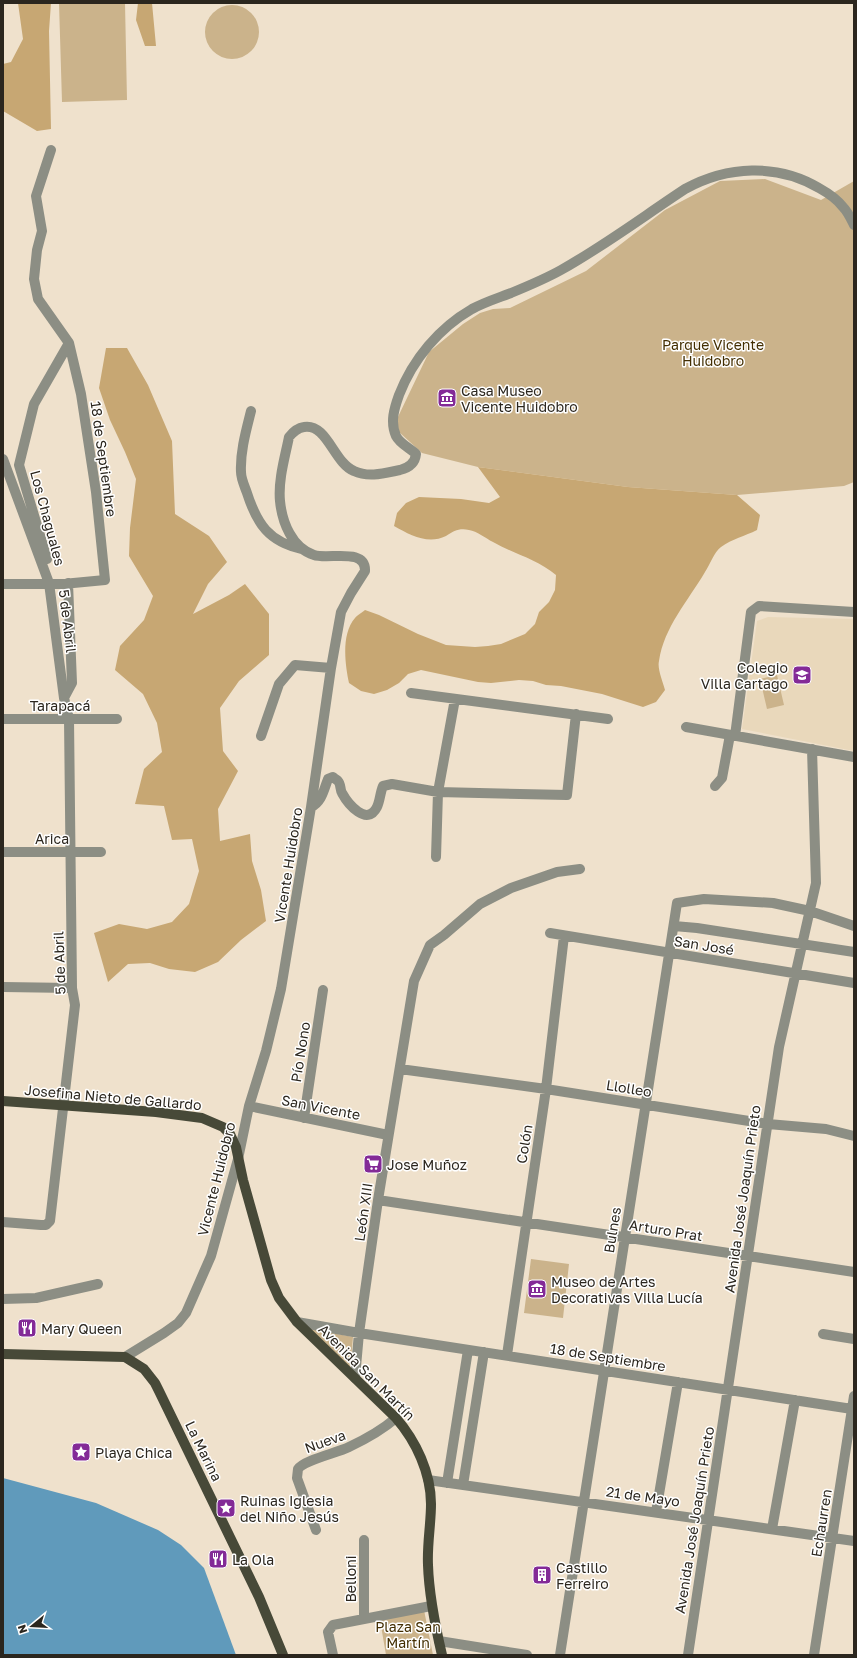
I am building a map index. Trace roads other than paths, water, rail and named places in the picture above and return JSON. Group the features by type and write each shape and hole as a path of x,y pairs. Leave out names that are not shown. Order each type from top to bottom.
{"main road":[{"name":"Josefina Nieto de Gallardo","path":"3,1101 156,1112 202,1118 219,1124"},
{"name":"Avenida San Martín","path":"219,1124 227,1130 234,1140 273,1285 284,1306 296,1322 396,1418 407,1431 414,1444 428,1480 431,1505 428,1536 428,1564 432,1606 442,1655"},
{"path":"3,1354 125,1357"},
{"name":"La Marina","path":"125,1357 144,1369 155,1383 259,1597 283,1655"}],"street":[{"path":"51,150 36,196 42,231 37,250 34,279 38,299 69,343"},
{"path":"302,549 289,532 282,515 280,499 282,474 289,437 298,429 306,427 315,428 322,433 342,462 354,472 375,474 410,466 414,461 416,454 410,448 399,442 393,421 395,407 402,388 415,364 441,332 463,315 482,304 528,286 560,270 685,189 706,179 724,174 742,171 766,171 791,176 814,185 835,199 844,208 854,225"},
{"name":"18 de Septiembre","path":"68,583 105,580 96,492 82,394 69,343"},
{"name":"Los Chaguales","path":"49,583 49,566 19,465 34,404 69,343"},
{"path":"251,411 245,434 241,473 253,511 261,525 273,537 287,545 302,549"},
{"name":"5 de Abril","path":"3,460 49,583 64,698 69,719 72,988 75,1005 50,1221 46,1225 3,1222"},
{"name":"Vicente Huidobro","path":"125,1357 178,1323 186,1313 211,1256 238,1159 249,1106 266,1051 281,990 341,612 363,575 365,567 362,560 356,557 320,556 314,555 302,549"},
{"path":"3,584 68,583"},
{"name":"5 de Abril","path":"64,698 72,683 68,583"},
{"path":"716,786 722,778 732,735 751,612 759,606 854,612"},
{"path":"260,736 279,684 295,665 331,668"},
{"path":"411,693 608,719"},
{"path":"436,857 438,792 455,699"},
{"path":"311,807 317,805 328,779 333,777 339,782 341,792 351,806 359,813 367,815 371,814 376,808 383,786 392,784 438,792 567,795 576,714"},
{"name":"Tarapacá","path":"3,719 117,719"},
{"path":"686,727 854,757"},
{"name":"Avenida José Joaquín Prieto","path":"688,1655 779,1047 816,883 812,749"},
{"name":"Arica","path":"3,852 101,852"},
{"name":"León XIII","path":"355,1378 378,1200 414,981 430,945 480,904 511,888 557,872 580,869"},
{"name":"Bulnes","path":"560,1655 582,1502 604,1371 677,903 704,899 773,903 810,911"},
{"path":"810,911 854,926"},
{"path":"674,926 854,952"},
{"name":"San José","path":"550,933 854,982"},
{"name":"Colón","path":"507,1355 546,1089 564,936"},
{"path":"3,987 72,988"},
{"name":"Pío Nono","path":"304,1118 323,990"},
{"name":"Llolleo","path":"400,1069 546,1089 768,1124 853,1133"},
{"name":"San Vicente","path":"249,1106 388,1135"},
{"name":"Arturo Prat","path":"378,1200 854,1272"},
{"path":"3,1299 36,1298 98,1284"},
{"name":"18 de Septiembre","path":"296,1322 795,1400 852,1415"},
{"path":"823,1334 854,1339"},
{"path":"447,1483 468,1350"},
{"path":"463,1485 484,1352"},
{"path":"656,1512 678,1382"},
{"name":"Echaurren","path":"814,1655 854,1396"},
{"path":"772,1529 795,1400"},
{"name":"Nueva","path":"316,1530 296,1478 298,1468 305,1462 335,1453 360,1442 396,1418"},
{"name":"21 de Mayo","path":"428,1480 854,1541"},
{"name":"Belloni","path":"364,1540 364,1618"},
{"path":"332,1655 328,1635 331,1626 335,1624 432,1606"},
{"path":"439,1641 527,1655"}],"water":[{"path":"3,1478 96,1503 158,1530 181,1545 204,1568 236,1655 3,1655"}],"place":[{"name":"Casa Museo Vicente Huidobro","path":"447,398"},
{"name":"Colegio Villa Cartago","path":"802,675"},
{"name":"Jose Muñoz","path":"373,1164"},
{"name":"Museo de Artes Decorativas Villa Lucía","path":"537,1289"},
{"name":"Mary Queen","path":"27,1328"},
{"name":"Playa Chica","path":"81,1452"},
{"name":"Ruinas Iglesia del Niño Jesús","path":"226,1508"},
{"name":"La Ola","path":"218,1559"},
{"name":"Castillo Ferreiro","path":"542,1575"}],"park label":[{"name":"Parque Vicente Huidobro","path":"713,352"},
{"name":"Plaza San Martín","path":"408,1634"}]}
